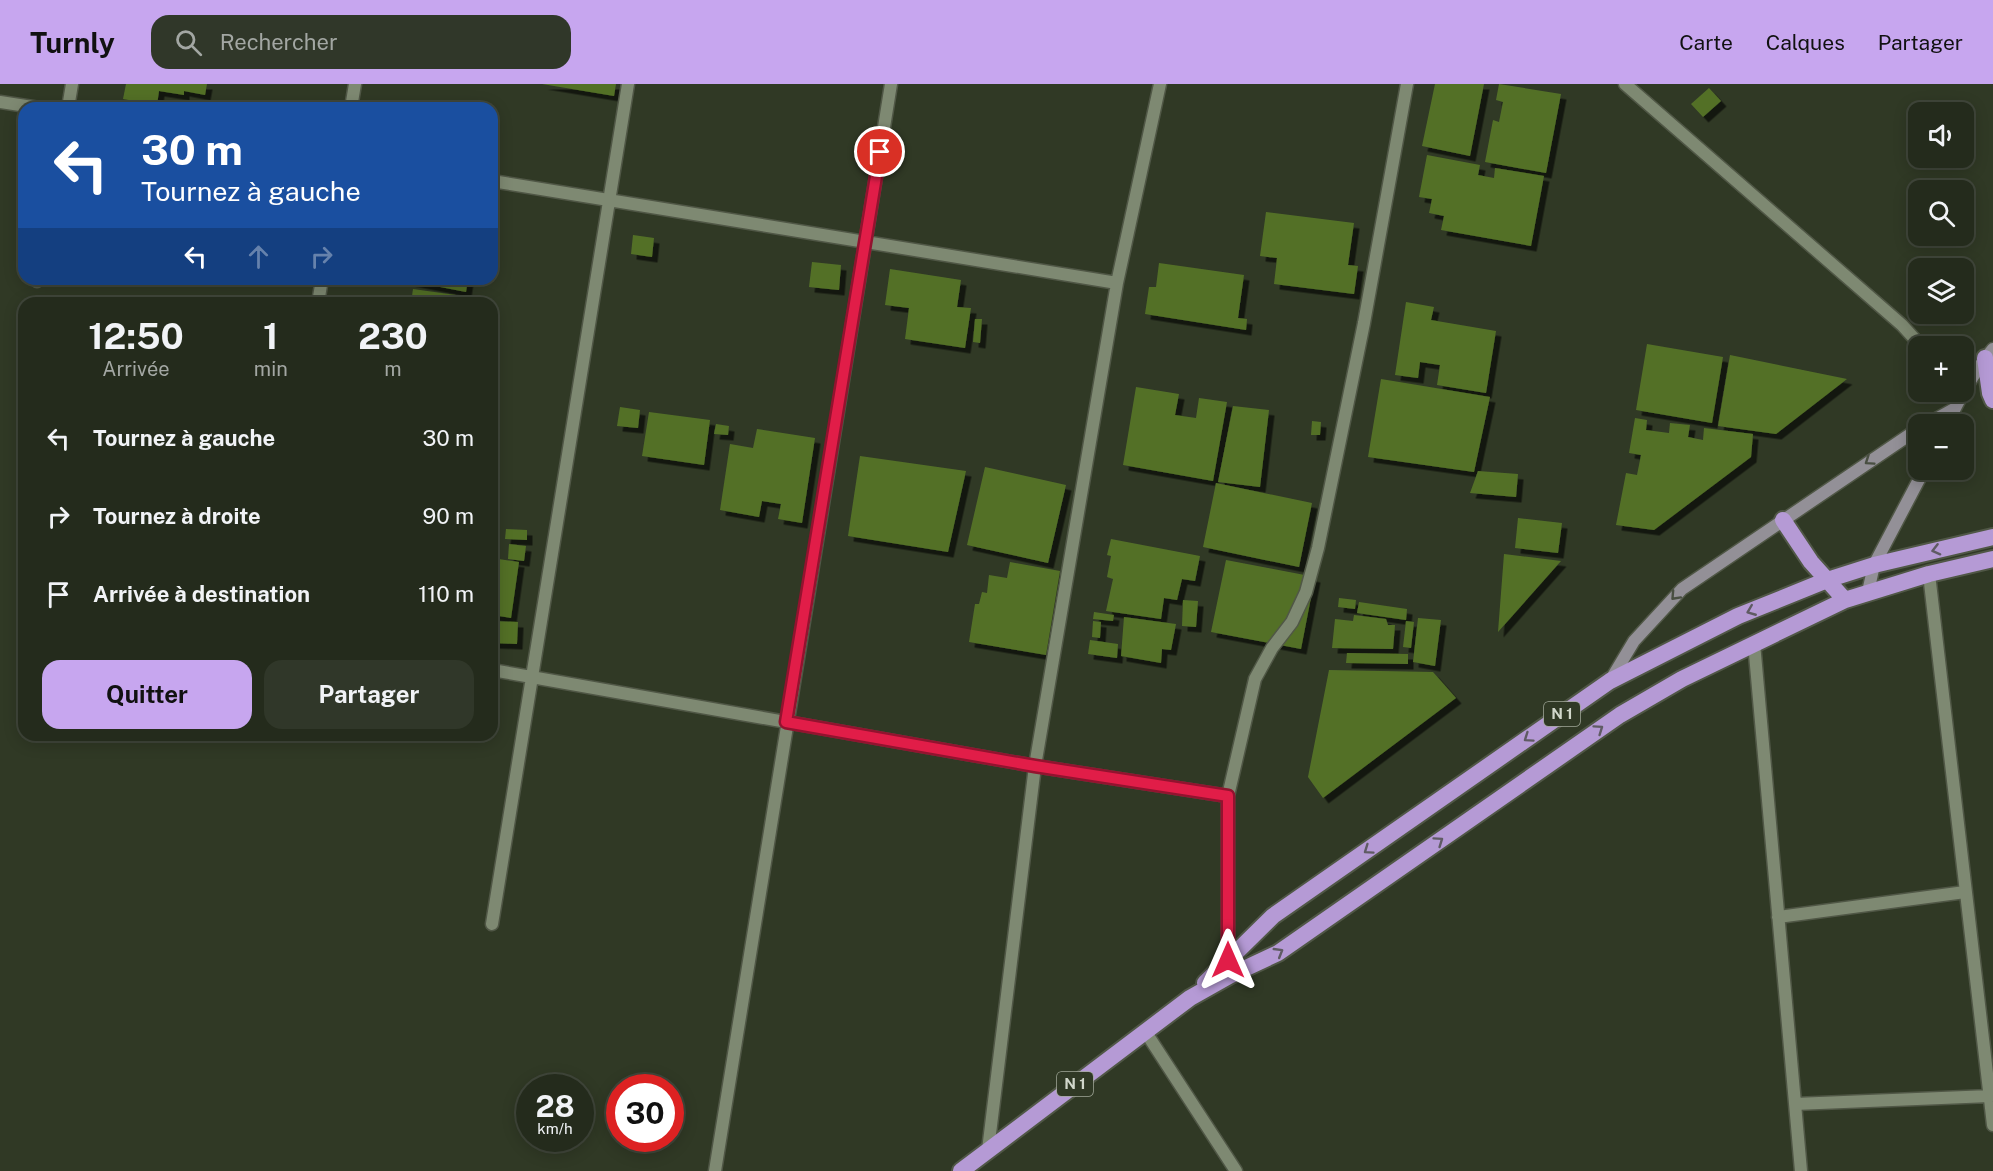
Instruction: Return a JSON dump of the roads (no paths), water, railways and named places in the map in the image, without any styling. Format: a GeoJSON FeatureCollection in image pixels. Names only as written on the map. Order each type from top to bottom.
{"type":"FeatureCollection","features":[{"type":"Feature","properties":{"kind":"highway"},"geometry":{"type":"LineString","coordinates":[[1989,354],[1990,393],[1993,400]]}},
{"type":"Feature","properties":{"kind":"highway"},"geometry":{"type":"LineString","coordinates":[[1783,520],[1811,562],[1845,600]]}},
{"type":"Feature","properties":{"kind":"highway","name":"N 1"},"geometry":{"type":"LineString","coordinates":[[961,1171],[1229,968],[1273,916],[1610,681],[1738,616],[1827,580],[1874,565],[1993,537]]}},
{"type":"Feature","properties":{"kind":"highway","name":"N 1"},"geometry":{"type":"LineString","coordinates":[[1229,968],[1278,953],[1620,715],[1682,679],[1868,591],[1993,559]]}},
{"type":"Feature","properties":{"kind":"main road"},"geometry":{"type":"LineString","coordinates":[[1974,376],[1989,354]]}},
{"type":"Feature","properties":{"kind":"main road"},"geometry":{"type":"LineString","coordinates":[[1952,414],[1958,402]]}},
{"type":"Feature","properties":{"kind":"main road"},"geometry":{"type":"LineString","coordinates":[[1945,414],[1954,409]]}},
{"type":"Feature","properties":{"kind":"main road"},"geometry":{"type":"LineString","coordinates":[[1610,681],[1634,641],[1682,589],[1908,436]]}},
{"type":"Feature","properties":{"kind":"main road"},"geometry":{"type":"LineString","coordinates":[[1868,591],[1874,565],[1919,480]]}},
{"type":"Feature","properties":{"kind":"street"},"geometry":{"type":"LineString","coordinates":[[69,102],[72,84]]}},
{"type":"Feature","properties":{"kind":"street"},"geometry":{"type":"LineString","coordinates":[[352,102],[355,84]]}},
{"type":"Feature","properties":{"kind":"street"},"geometry":{"type":"LineString","coordinates":[[492,924],[628,84]]}},
{"type":"Feature","properties":{"kind":"street"},"geometry":{"type":"LineString","coordinates":[[716,1171],[786,722],[891,84]]}},
{"type":"Feature","properties":{"kind":"street"},"geometry":{"type":"LineString","coordinates":[[988,1150],[1035,766],[1117,283],[1160,84]]}},
{"type":"Feature","properties":{"kind":"street"},"geometry":{"type":"LineString","coordinates":[[1229,968],[1228,796],[1255,679],[1272,648],[1292,622],[1305,592],[1318,548],[1364,322],[1407,84]]}},
{"type":"Feature","properties":{"kind":"street"},"geometry":{"type":"LineString","coordinates":[[1625,84],[1912,336]]}},
{"type":"Feature","properties":{"kind":"street"},"geometry":{"type":"LineString","coordinates":[[0,102],[18,105]]}},
{"type":"Feature","properties":{"kind":"street"},"geometry":{"type":"LineString","coordinates":[[498,183],[1117,283]]}},
{"type":"Feature","properties":{"kind":"street"},"geometry":{"type":"LineString","coordinates":[[1929,574],[1993,1125]]}},
{"type":"Feature","properties":{"kind":"street"},"geometry":{"type":"LineString","coordinates":[[1754,643],[1801,1171]]}},
{"type":"Feature","properties":{"kind":"street"},"geometry":{"type":"LineString","coordinates":[[498,671],[1035,766],[1228,796]]}},
{"type":"Feature","properties":{"kind":"street"},"geometry":{"type":"LineString","coordinates":[[1778,917],[1965,892]]}},
{"type":"Feature","properties":{"kind":"street"},"geometry":{"type":"LineString","coordinates":[[1145,1031],[1236,1171]]}},
{"type":"Feature","properties":{"kind":"street"},"geometry":{"type":"LineString","coordinates":[[1795,1104],[1990,1096]]}}]}
